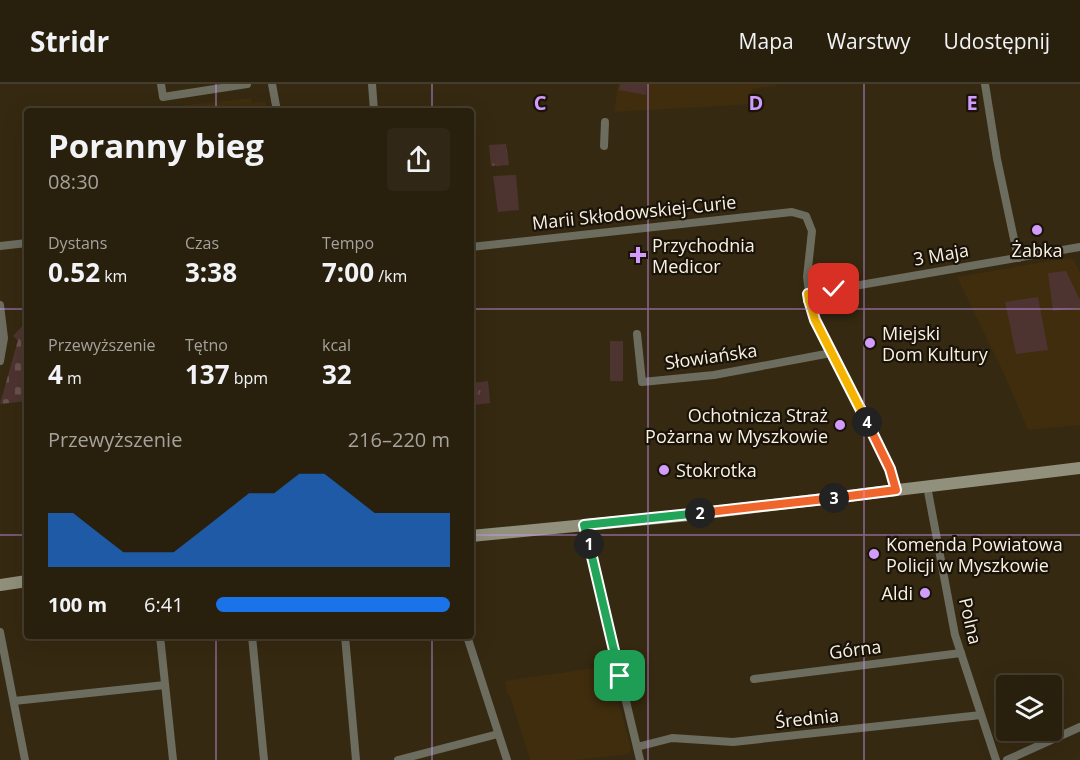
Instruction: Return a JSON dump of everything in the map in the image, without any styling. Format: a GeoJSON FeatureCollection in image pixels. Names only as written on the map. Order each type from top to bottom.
{"type":"FeatureCollection","features":[{"type":"Feature","properties":{"kind":"main road"},"geometry":{"type":"LineString","coordinates":[[474,536],[1080,468]]}},
{"type":"Feature","properties":{"kind":"main road"},"geometry":{"type":"LineString","coordinates":[[0,585],[24,581]]}},
{"type":"Feature","properties":{"kind":"street"},"geometry":{"type":"LineString","coordinates":[[161,84],[163,97],[247,84]]}},
{"type":"Feature","properties":{"kind":"street"},"geometry":{"type":"LineString","coordinates":[[272,84],[276,108]]}},
{"type":"Feature","properties":{"kind":"street"},"geometry":{"type":"LineString","coordinates":[[372,84],[374,108]]}},
{"type":"Feature","properties":{"kind":"street"},"geometry":{"type":"LineString","coordinates":[[985,84],[997,159],[1018,258]]}},
{"type":"Feature","properties":{"kind":"street"},"geometry":{"type":"LineString","coordinates":[[604,146],[605,122]]}},
{"type":"Feature","properties":{"kind":"street","name":"Marii Skłodowskiej-Curie"},"geometry":{"type":"LineString","coordinates":[[474,247],[757,215],[800,213],[809,219],[812,231],[807,277],[808,294]]}},
{"type":"Feature","properties":{"kind":"street"},"geometry":{"type":"LineString","coordinates":[[0,246],[24,243]]}},
{"type":"Feature","properties":{"kind":"street","name":"3 Maja"},"geometry":{"type":"LineString","coordinates":[[808,294],[1080,247]]}},
{"type":"Feature","properties":{"kind":"street"},"geometry":{"type":"LineString","coordinates":[[808,294],[815,320],[890,469],[896,490]]}},
{"type":"Feature","properties":{"kind":"street"},"geometry":{"type":"LineString","coordinates":[[0,305],[4,338],[0,361]]}},
{"type":"Feature","properties":{"kind":"street","name":"Słowiańska"},"geometry":{"type":"LineString","coordinates":[[637,334],[642,382],[714,375],[831,353]]}},
{"type":"Feature","properties":{"kind":"street","name":"Polna"},"geometry":{"type":"LineString","coordinates":[[927,486],[955,635],[996,760]]}},
{"type":"Feature","properties":{"kind":"street"},"geometry":{"type":"LineString","coordinates":[[584,525],[640,760],[634,760]]}},
{"type":"Feature","properties":{"kind":"street"},"geometry":{"type":"LineString","coordinates":[[0,632],[24,760]]}},
{"type":"Feature","properties":{"kind":"street"},"geometry":{"type":"LineString","coordinates":[[160,639],[173,760]]}},
{"type":"Feature","properties":{"kind":"street"},"geometry":{"type":"LineString","coordinates":[[252,639],[264,760]]}},
{"type":"Feature","properties":{"kind":"street"},"geometry":{"type":"LineString","coordinates":[[345,639],[357,760]]}},
{"type":"Feature","properties":{"kind":"street"},"geometry":{"type":"LineString","coordinates":[[468,639],[507,760]]}},
{"type":"Feature","properties":{"kind":"street","name":"Górna"},"geometry":{"type":"LineString","coordinates":[[754,679],[961,653]]}},
{"type":"Feature","properties":{"kind":"street"},"geometry":{"type":"LineString","coordinates":[[14,701],[165,685]]}},
{"type":"Feature","properties":{"kind":"street","name":"Średnia"},"geometry":{"type":"LineString","coordinates":[[637,747],[672,738],[733,742],[981,715]]}},
{"type":"Feature","properties":{"kind":"street"},"geometry":{"type":"LineString","coordinates":[[1007,760],[1080,727]]}},
{"type":"Feature","properties":{"kind":"street"},"geometry":{"type":"LineString","coordinates":[[398,760],[498,734]]}},
{"type":"Feature","properties":{"kind":"shaded area"},"geometry":{"type":"Polygon","coordinates":[[[618,84],[776,84],[776,86],[752,89],[752,104],[614,112],[618,84]]]}},
{"type":"Feature","properties":{"kind":"shaded area"},"geometry":{"type":"Polygon","coordinates":[[[251,98],[252,103],[265,101],[266,108],[169,108],[251,98]]]}},
{"type":"Feature","properties":{"kind":"shaded area"},"geometry":{"type":"Polygon","coordinates":[[[1067,258],[1074,260],[1080,273],[1080,425],[1028,430],[1005,376],[957,277],[1067,258]]]}},
{"type":"Feature","properties":{"kind":"shaded area"},"geometry":{"type":"Polygon","coordinates":[[[609,666],[631,748],[629,754],[574,760],[530,760],[510,696],[507,694],[505,681],[609,666]]]}},
{"type":"Feature","properties":{"kind":"green space"},"geometry":{"type":"Polygon","coordinates":[[[620,84],[647,84],[646,95],[619,90],[620,84]]]}},
{"type":"Feature","properties":{"kind":"green space"},"geometry":{"type":"Polygon","coordinates":[[[506,144],[509,165],[491,166],[489,145],[506,144]]]}},
{"type":"Feature","properties":{"kind":"green space"},"geometry":{"type":"Polygon","coordinates":[[[516,175],[519,210],[498,212],[493,176],[516,175]]]}},
{"type":"Feature","properties":{"kind":"green space"},"geometry":{"type":"Polygon","coordinates":[[[1066,271],[1080,300],[1080,308],[1053,311],[1048,273],[1066,271]]]}},
{"type":"Feature","properties":{"kind":"green space"},"geometry":{"type":"Polygon","coordinates":[[[1038,297],[1048,350],[1016,354],[1005,302],[1038,297]]]}},
{"type":"Feature","properties":{"kind":"green space"},"geometry":{"type":"Polygon","coordinates":[[[24,324],[24,401],[0,404],[18,340],[13,336],[24,324]]]}},
{"type":"Feature","properties":{"kind":"green space"},"geometry":{"type":"Polygon","coordinates":[[[610,341],[623,341],[623,381],[610,381],[610,341]]]}},
{"type":"Feature","properties":{"kind":"green space"},"geometry":{"type":"Polygon","coordinates":[[[488,381],[490,403],[474,405],[474,383],[488,381]]]}},
{"type":"Feature","properties":{"kind":"place","name":"Żabka"},"geometry":{"type":"Point","coordinates":[1037,230]}},
{"type":"Feature","properties":{"kind":"place","name":"Przychodnia Medicor"},"geometry":{"type":"Point","coordinates":[638,255]}},
{"type":"Feature","properties":{"kind":"place","name":"Miejski Dom Kultury"},"geometry":{"type":"Point","coordinates":[870,343]}},
{"type":"Feature","properties":{"kind":"place","name":"Ochotnicza Straż Pożarna w Myszkowie"},"geometry":{"type":"Point","coordinates":[840,425]}},
{"type":"Feature","properties":{"kind":"place","name":"Stokrotka"},"geometry":{"type":"Point","coordinates":[664,470]}},
{"type":"Feature","properties":{"kind":"place","name":"Komenda Powiatowa Policji w Myszkowie"},"geometry":{"type":"Point","coordinates":[874,554]}},
{"type":"Feature","properties":{"kind":"place","name":"Aldi"},"geometry":{"type":"Point","coordinates":[925,593]}},
{"type":"Feature","properties":{"kind":"route"},"geometry":{"type":"LineString","coordinates":[[620,676],[584,525],[896,490],[890,469],[812,314],[808,294],[834,289]]}}]}
